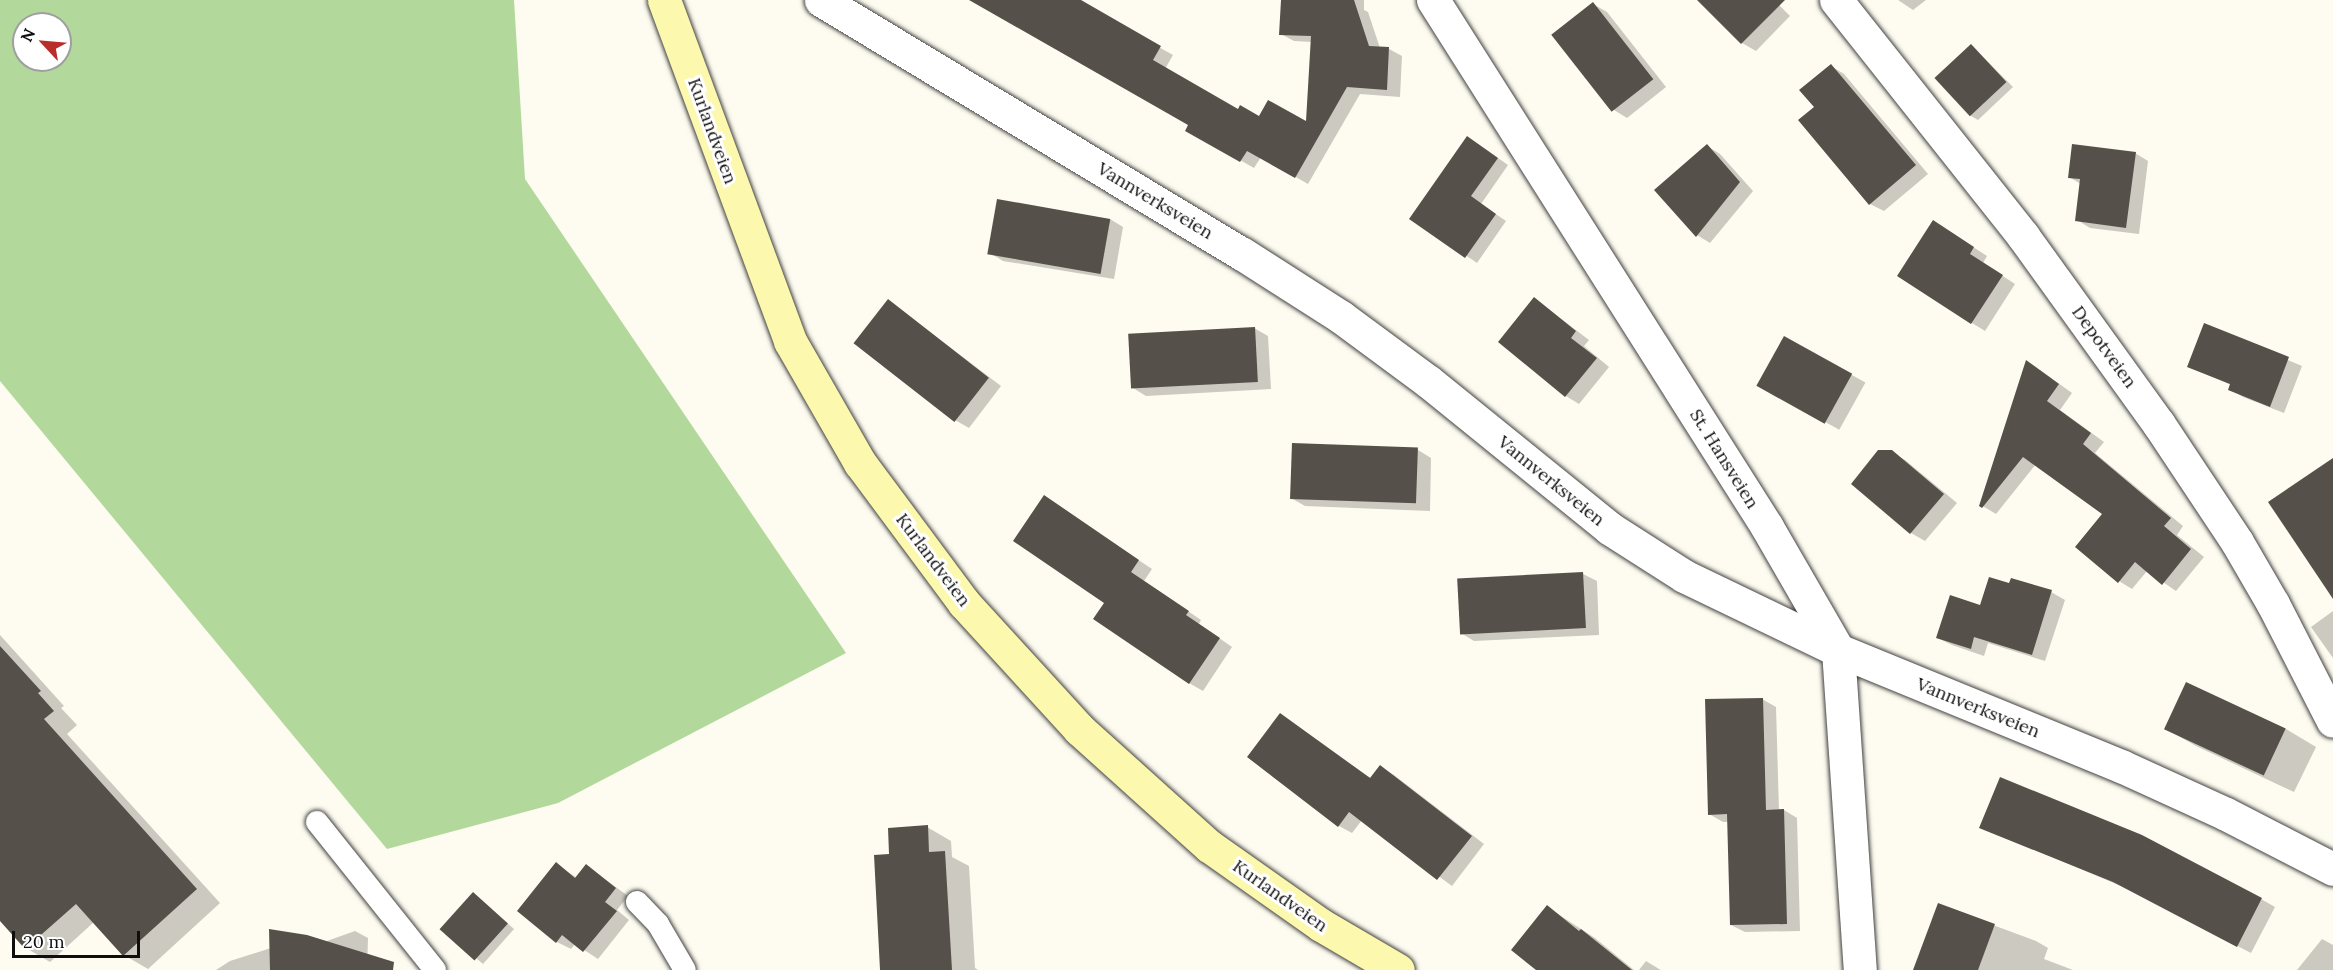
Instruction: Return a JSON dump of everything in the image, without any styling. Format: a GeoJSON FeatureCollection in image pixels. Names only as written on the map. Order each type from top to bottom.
{"type":"FeatureCollection","features":[{"type":"Feature","properties":{"kind":"main road","name":"Kurlandveien"},"geometry":{"type":"LineString","coordinates":[[664,0],[790,341],[860,463],[964,603],[1079,729],[1209,846],[1321,925],[1398,970]]}},
{"type":"Feature","properties":{"kind":"street","name":"Vannverksveien"},"geometry":{"type":"LineString","coordinates":[[821,0],[1242,253],[1341,317],[1429,382],[1609,528],[1684,576],[1838,650],[2121,766],[2226,814],[2333,869]]}},
{"type":"Feature","properties":{"kind":"street","name":"St. Hansveien"},"geometry":{"type":"LineString","coordinates":[[1433,0],[1767,527],[1838,650],[1860,970]]}},
{"type":"Feature","properties":{"kind":"street","name":"Depotveien"},"geometry":{"type":"LineString","coordinates":[[1836,0],[2023,236],[2158,423],[2236,542],[2273,604],[2333,721]]}},
{"type":"Feature","properties":{"kind":"lane"},"geometry":{"type":"LineString","coordinates":[[317,822],[435,970]]}},
{"type":"Feature","properties":{"kind":"lane"},"geometry":{"type":"LineString","coordinates":[[637,902],[657,924],[685,970]]}},
{"type":"Feature","properties":{"kind":"green space"},"geometry":{"type":"Polygon","coordinates":[[[0,0],[514,0],[525,179],[846,653],[558,803],[387,849],[0,381],[0,0]]]}},
{"type":"Feature","properties":{"kind":"building"},"geometry":{"type":"Polygon","coordinates":[[[969,0],[1081,0],[1161,46],[1153,60],[1238,109],[1240,105],[1259,116],[1268,100],[1306,121],[1311,36],[1279,35],[1281,0],[1354,0],[1369,46],[1389,47],[1387,90],[1347,87],[1295,178],[1247,151],[1240,162],[1185,131],[1188,125],[969,0]]]}},
{"type":"Feature","properties":{"kind":"building"},"geometry":{"type":"Polygon","coordinates":[[[1697,0],[1785,0],[1741,44],[1697,0]]]}},
{"type":"Feature","properties":{"kind":"building"},"geometry":{"type":"Polygon","coordinates":[[[1593,2],[1653,79],[1612,112],[1551,35],[1593,2]]]}},
{"type":"Feature","properties":{"kind":"building"},"geometry":{"type":"Polygon","coordinates":[[[1971,44],[2006,82],[1970,116],[1934,78],[1971,44]]]}},
{"type":"Feature","properties":{"kind":"building"},"geometry":{"type":"Polygon","coordinates":[[[1831,64],[1916,165],[1869,205],[1798,120],[1814,107],[1799,90],[1831,64]]]}},
{"type":"Feature","properties":{"kind":"building"},"geometry":{"type":"Polygon","coordinates":[[[1467,136],[1498,158],[1471,196],[1496,214],[1465,258],[1409,219],[1467,136]]]}},
{"type":"Feature","properties":{"kind":"building"},"geometry":{"type":"Polygon","coordinates":[[[1707,144],[1740,182],[1696,237],[1654,190],[1707,144]]]}},
{"type":"Feature","properties":{"kind":"building"},"geometry":{"type":"Polygon","coordinates":[[[2072,144],[2136,152],[2126,228],[2075,221],[2080,179],[2068,178],[2072,144]]]}},
{"type":"Feature","properties":{"kind":"building"},"geometry":{"type":"Polygon","coordinates":[[[997,199],[1110,219],[1101,274],[987,254],[997,199]]]}},
{"type":"Feature","properties":{"kind":"building"},"geometry":{"type":"Polygon","coordinates":[[[1933,220],[1974,247],[1970,254],[2003,275],[1971,324],[1897,276],[1933,220]]]}},
{"type":"Feature","properties":{"kind":"building"},"geometry":{"type":"Polygon","coordinates":[[[1534,297],[1576,331],[1571,338],[1597,358],[1565,397],[1498,342],[1534,297]]]}},
{"type":"Feature","properties":{"kind":"building"},"geometry":{"type":"Polygon","coordinates":[[[888,299],[989,378],[954,422],[854,343],[888,299]]]}},
{"type":"Feature","properties":{"kind":"building"},"geometry":{"type":"Polygon","coordinates":[[[2204,323],[2289,357],[2270,407],[2228,390],[2230,384],[2187,367],[2204,323]]]}},
{"type":"Feature","properties":{"kind":"building"},"geometry":{"type":"Polygon","coordinates":[[[1255,327],[1258,382],[1131,389],[1128,334],[1255,327]]]}},
{"type":"Feature","properties":{"kind":"building"},"geometry":{"type":"Polygon","coordinates":[[[1784,336],[1852,374],[1825,424],[1756,386],[1784,336]]]}},
{"type":"Feature","properties":{"kind":"building"},"geometry":{"type":"Polygon","coordinates":[[[2026,360],[2059,384],[2047,401],[2091,433],[2083,444],[2171,518],[2164,526],[2191,549],[2162,585],[2135,562],[2118,583],[2075,547],[2102,514],[2023,457],[1982,508],[1979,506],[2026,360]]]}},
{"type":"Feature","properties":{"kind":"building"},"geometry":{"type":"Polygon","coordinates":[[[1292,443],[1418,447],[1416,503],[1290,499],[1292,443]]]}},
{"type":"Feature","properties":{"kind":"building"},"geometry":{"type":"Polygon","coordinates":[[[1878,450],[1892,450],[1944,494],[1910,534],[1851,484],[1878,450]]]}},
{"type":"Feature","properties":{"kind":"building"},"geometry":{"type":"Polygon","coordinates":[[[2333,458],[2333,599],[2268,502],[2333,458]]]}},
{"type":"Feature","properties":{"kind":"building"},"geometry":{"type":"Polygon","coordinates":[[[1044,495],[1139,560],[1131,572],[1189,611],[1186,615],[1220,638],[1189,684],[1093,619],[1104,603],[1013,541],[1044,495]]]}},
{"type":"Feature","properties":{"kind":"building"},"geometry":{"type":"Polygon","coordinates":[[[1583,572],[1586,628],[1460,635],[1457,579],[1583,572]]]}},
{"type":"Feature","properties":{"kind":"building"},"geometry":{"type":"Polygon","coordinates":[[[1989,577],[2009,583],[2011,578],[2052,590],[2032,655],[1974,637],[1971,649],[1936,638],[1950,595],[1980,605],[1989,577]]]}},
{"type":"Feature","properties":{"kind":"building"},"geometry":{"type":"Polygon","coordinates":[[[0,646],[41,691],[38,693],[54,711],[44,719],[197,889],[123,956],[76,904],[25,949],[0,921],[0,646]]]}},
{"type":"Feature","properties":{"kind":"building"},"geometry":{"type":"Polygon","coordinates":[[[2186,682],[2286,728],[2264,776],[2164,729],[2186,682]]]}},
{"type":"Feature","properties":{"kind":"building"},"geometry":{"type":"Polygon","coordinates":[[[1763,698],[1766,810],[1784,809],[1787,924],[1730,925],[1727,814],[1708,815],[1705,699],[1763,698]]]}},
{"type":"Feature","properties":{"kind":"building"},"geometry":{"type":"Polygon","coordinates":[[[1280,713],[1370,778],[1380,765],[1472,836],[1437,880],[1349,812],[1338,827],[1247,757],[1280,713]]]}},
{"type":"Feature","properties":{"kind":"building"},"geometry":{"type":"Polygon","coordinates":[[[2000,777],[2142,835],[2262,898],[2237,947],[2113,882],[1979,828],[2000,777]]]}},
{"type":"Feature","properties":{"kind":"building"},"geometry":{"type":"Polygon","coordinates":[[[928,825],[929,852],[945,851],[952,970],[880,970],[874,855],[889,854],[888,828],[928,825]]]}},
{"type":"Feature","properties":{"kind":"building"},"geometry":{"type":"Polygon","coordinates":[[[556,862],[575,878],[586,864],[616,888],[605,902],[617,911],[583,952],[562,935],[556,943],[517,911],[556,862]]]}},
{"type":"Feature","properties":{"kind":"building"},"geometry":{"type":"Polygon","coordinates":[[[473,892],[508,923],[474,961],[440,929],[473,892]]]}},
{"type":"Feature","properties":{"kind":"building"},"geometry":{"type":"Polygon","coordinates":[[[1938,903],[1995,924],[1978,970],[1913,970],[1938,903]]]}},
{"type":"Feature","properties":{"kind":"building"},"geometry":{"type":"Polygon","coordinates":[[[1547,905],[1632,970],[1536,970],[1511,950],[1547,905]]]}},
{"type":"Feature","properties":{"kind":"building"},"geometry":{"type":"Polygon","coordinates":[[[269,929],[307,935],[394,962],[393,970],[270,970],[269,929]]]}}]}
